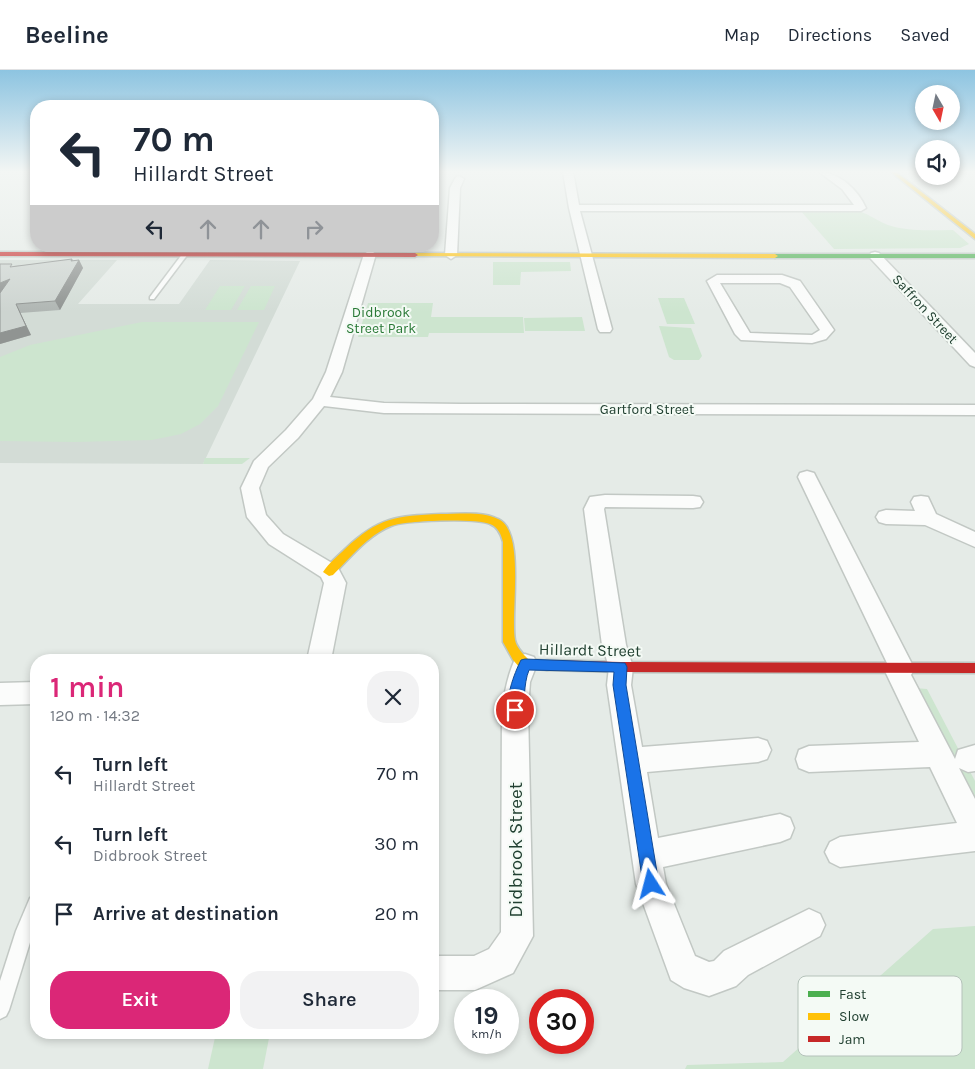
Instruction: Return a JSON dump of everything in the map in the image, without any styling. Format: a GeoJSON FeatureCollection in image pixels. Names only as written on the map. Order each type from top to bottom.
{"type":"FeatureCollection","features":[{"type":"Feature","properties":{"kind":"street"},"geometry":{"type":"LineString","coordinates":[[451,219],[451,255]]}},
{"type":"Feature","properties":{"kind":"street"},"geometry":{"type":"LineString","coordinates":[[577,219],[605,329]]}},
{"type":"Feature","properties":{"kind":"street"},"geometry":{"type":"LineString","coordinates":[[952,219],[975,237]]}},
{"type":"Feature","properties":{"kind":"street"},"geometry":{"type":"LineString","coordinates":[[0,254],[975,256]]}},
{"type":"Feature","properties":{"kind":"street"},"geometry":{"type":"LineString","coordinates":[[320,654],[335,583],[329,572],[276,539],[257,517],[250,488],[260,464],[292,434],[320,401],[334,372],[370,254]]}},
{"type":"Feature","properties":{"kind":"street","name":"Saffron Street"},"geometry":{"type":"LineString","coordinates":[[875,256],[975,362]]}},
{"type":"Feature","properties":{"kind":"street"},"geometry":{"type":"LineString","coordinates":[[716,279],[782,280],[795,284],[827,330],[826,333],[812,339],[746,337],[742,334],[713,281],[716,279]]}},
{"type":"Feature","properties":{"kind":"street","name":"Gartford Street"},"geometry":{"type":"LineString","coordinates":[[320,401],[384,408],[975,410]]}},
{"type":"Feature","properties":{"kind":"street"},"geometry":{"type":"LineString","coordinates":[[806,477],[975,829]]}},
{"type":"Feature","properties":{"kind":"street"},"geometry":{"type":"LineString","coordinates":[[693,502],[605,501],[597,502],[594,509],[614,645],[621,667],[619,685],[651,884],[683,968],[696,976],[709,979],[724,974],[736,963],[809,925]]}},
{"type":"Feature","properties":{"kind":"street"},"geometry":{"type":"LineString","coordinates":[[886,517],[925,510],[975,540]]}},
{"type":"Feature","properties":{"kind":"street","name":"Hillardt Street"},"geometry":{"type":"LineString","coordinates":[[329,572],[361,542],[389,522],[408,518],[493,520],[505,530],[508,542],[509,642],[517,656],[525,664],[621,667],[899,669]]}},
{"type":"Feature","properties":{"kind":"street","name":"Didbrook Street"},"geometry":{"type":"LineString","coordinates":[[439,972],[475,973],[501,961],[517,936],[515,710],[518,682],[525,664]]}},
{"type":"Feature","properties":{"kind":"street"},"geometry":{"type":"LineString","coordinates":[[899,669],[975,668]]}},
{"type":"Feature","properties":{"kind":"street"},"geometry":{"type":"LineString","coordinates":[[0,694],[30,693]]}},
{"type":"Feature","properties":{"kind":"street"},"geometry":{"type":"LineString","coordinates":[[632,761],[758,750]]}},
{"type":"Feature","properties":{"kind":"street"},"geometry":{"type":"LineString","coordinates":[[808,759],[938,754]]}},
{"type":"Feature","properties":{"kind":"street"},"geometry":{"type":"LineString","coordinates":[[647,855],[780,828]]}},
{"type":"Feature","properties":{"kind":"street"},"geometry":{"type":"LineString","coordinates":[[840,852],[975,836]]}},
{"type":"Feature","properties":{"kind":"lane"},"geometry":{"type":"LineString","coordinates":[[152,298],[185,254]]}},
{"type":"Feature","properties":{"kind":"lane"},"geometry":{"type":"LineString","coordinates":[[0,1010],[24,931],[30,918]]}},
{"type":"Feature","properties":{"kind":"shaded area"},"geometry":{"type":"Polygon","coordinates":[[[0,260],[117,260],[78,304],[179,304],[210,260],[300,261],[203,464],[0,463],[0,260]]]}},
{"type":"Feature","properties":{"kind":"green space"},"geometry":{"type":"Polygon","coordinates":[[[808,219],[875,219],[888,225],[904,229],[953,230],[969,244],[960,248],[834,249],[808,219]]]}},
{"type":"Feature","properties":{"kind":"green space"},"geometry":{"type":"Polygon","coordinates":[[[493,262],[570,262],[571,271],[521,272],[520,285],[493,285],[493,262]]]}},
{"type":"Feature","properties":{"kind":"green space"},"geometry":{"type":"Polygon","coordinates":[[[220,286],[245,286],[231,310],[205,310],[220,286]]]}},
{"type":"Feature","properties":{"kind":"green space"},"geometry":{"type":"Polygon","coordinates":[[[251,286],[275,286],[264,310],[237,310],[251,286]]]}},
{"type":"Feature","properties":{"kind":"green space"},"geometry":{"type":"Polygon","coordinates":[[[658,298],[684,298],[695,324],[667,324],[658,298]]]}},
{"type":"Feature","properties":{"kind":"green space","name":"Didbrook Street Park"},"geometry":{"type":"Polygon","coordinates":[[[368,303],[433,303],[431,317],[523,317],[524,333],[429,333],[428,337],[358,337],[368,303]]]}},
{"type":"Feature","properties":{"kind":"green space"},"geometry":{"type":"Polygon","coordinates":[[[582,317],[585,331],[525,331],[524,318],[582,317]]]}},
{"type":"Feature","properties":{"kind":"green space"},"geometry":{"type":"Polygon","coordinates":[[[142,322],[259,322],[218,406],[200,424],[181,434],[152,440],[0,441],[0,357],[30,345],[142,322]]]}},
{"type":"Feature","properties":{"kind":"green space"},"geometry":{"type":"Polygon","coordinates":[[[659,326],[691,328],[702,356],[699,360],[674,360],[669,357],[659,326]]]}},
{"type":"Feature","properties":{"kind":"green space"},"geometry":{"type":"Polygon","coordinates":[[[205,458],[250,458],[242,464],[203,464],[205,458]]]}},
{"type":"Feature","properties":{"kind":"green space"},"geometry":{"type":"Polygon","coordinates":[[[915,688],[927,689],[975,781],[975,807],[915,688]]]}},
{"type":"Feature","properties":{"kind":"green space"},"geometry":{"type":"Polygon","coordinates":[[[975,926],[975,1069],[685,1069],[687,1065],[783,1062],[798,1049],[798,1056],[962,1056],[962,976],[880,976],[933,929],[975,926]]]}},
{"type":"Feature","properties":{"kind":"green space"},"geometry":{"type":"Polygon","coordinates":[[[215,1039],[269,1039],[263,1069],[208,1069],[215,1039]]]}},
{"type":"Feature","properties":{"kind":"building"},"geometry":{"type":"Polygon","coordinates":[[[72,259],[71,261],[79,260],[55,301],[16,304],[26,326],[0,333],[0,293],[10,279],[0,283],[0,264],[12,264],[10,267],[72,259]]]}},
{"type":"Feature","properties":{"kind":"traffic: fast"},"geometry":{"type":"LineString","coordinates":[[775,256],[975,256]]}},
{"type":"Feature","properties":{"kind":"traffic: slow"},"geometry":{"type":"LineString","coordinates":[[952,219],[975,237]]}},
{"type":"Feature","properties":{"kind":"traffic: slow"},"geometry":{"type":"LineString","coordinates":[[415,255],[775,256]]}},
{"type":"Feature","properties":{"kind":"traffic: slow"},"geometry":{"type":"LineString","coordinates":[[329,572],[364,539],[388,523],[408,519],[441,518],[474,518],[494,521],[504,530],[508,542],[509,642],[517,656],[525,664],[547,665]]}},
{"type":"Feature","properties":{"kind":"traffic: jam"},"geometry":{"type":"LineString","coordinates":[[0,254],[415,255]]}},
{"type":"Feature","properties":{"kind":"traffic: jam"},"geometry":{"type":"LineString","coordinates":[[547,665],[975,668]]}},
{"type":"Feature","properties":{"kind":"route"},"geometry":{"type":"LineString","coordinates":[[515,710],[518,682],[525,664],[621,667],[619,685],[651,884]]}}]}
